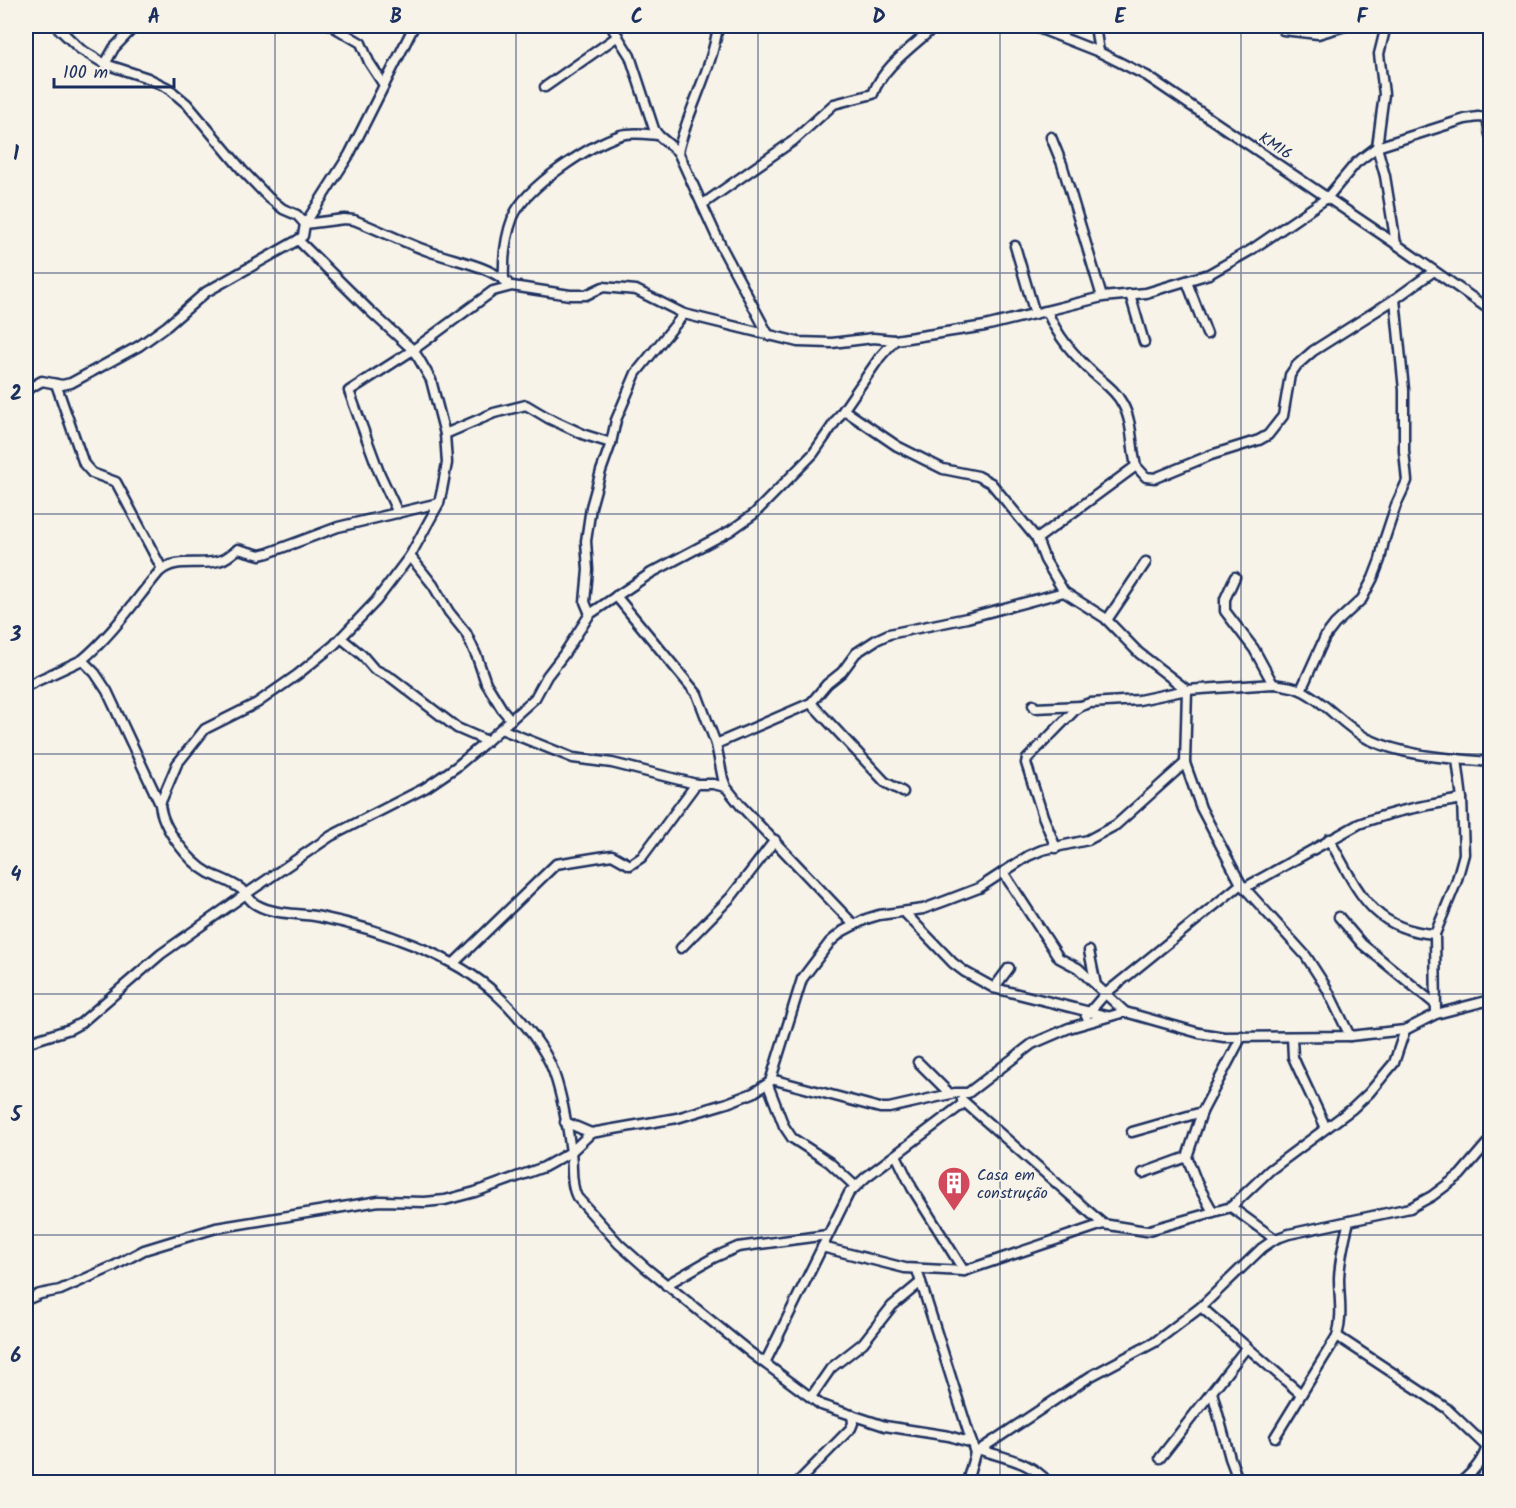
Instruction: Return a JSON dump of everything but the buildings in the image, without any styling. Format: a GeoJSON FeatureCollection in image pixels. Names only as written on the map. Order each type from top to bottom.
{"type":"FeatureCollection","features":[{"type":"Feature","properties":{"kind":"street"},"geometry":{"type":"LineString","coordinates":[[56,26],[80,49],[105,64],[161,83],[177,95],[268,197],[283,209],[297,215],[305,224]]}},
{"type":"Feature","properties":{"kind":"street"},"geometry":{"type":"LineString","coordinates":[[105,64],[114,48],[135,26]]}},
{"type":"Feature","properties":{"kind":"street"},"geometry":{"type":"LineString","coordinates":[[332,26],[361,44],[369,62],[384,85]]}},
{"type":"Feature","properties":{"kind":"street"},"geometry":{"type":"LineString","coordinates":[[26,390],[42,381],[62,385],[71,383],[139,346],[167,326],[206,292],[303,236],[305,224],[349,155],[414,26]]}},
{"type":"Feature","properties":{"kind":"street"},"geometry":{"type":"LineString","coordinates":[[611,26],[630,56],[642,97],[658,135],[678,152],[721,246],[769,336]]}},
{"type":"Feature","properties":{"kind":"street"},"geometry":{"type":"LineString","coordinates":[[678,152],[682,135],[715,46],[718,26]]}},
{"type":"Feature","properties":{"kind":"street"},"geometry":{"type":"LineString","coordinates":[[703,204],[793,141],[834,104],[873,94],[876,85],[893,66],[935,26]]}},
{"type":"Feature","properties":{"kind":"street","name":"KM16"},"geometry":{"type":"LineString","coordinates":[[1033,26],[1099,52],[1147,76],[1491,310]]}},
{"type":"Feature","properties":{"kind":"street"},"geometry":{"type":"LineString","coordinates":[[1095,26],[1099,52]]}},
{"type":"Feature","properties":{"kind":"street"},"geometry":{"type":"LineString","coordinates":[[1283,30],[1318,34],[1345,26]]}},
{"type":"Feature","properties":{"kind":"street"},"geometry":{"type":"LineString","coordinates":[[1386,26],[1379,54],[1384,94],[1377,147],[1396,244]]}},
{"type":"Feature","properties":{"kind":"street"},"geometry":{"type":"LineString","coordinates":[[545,87],[618,36]]}},
{"type":"Feature","properties":{"kind":"street"},"geometry":{"type":"LineString","coordinates":[[376,70],[389,74]]}},
{"type":"Feature","properties":{"kind":"street"},"geometry":{"type":"LineString","coordinates":[[398,513],[379,472],[349,391],[413,350],[493,291],[512,286],[570,295],[586,295],[603,287],[636,290],[684,314],[798,342],[824,343],[873,338],[895,340],[985,326],[1102,297],[1146,293],[1209,274],[1251,250],[1327,198],[1356,163],[1377,147],[1478,117],[1489,118],[1491,135]]}},
{"type":"Feature","properties":{"kind":"street"},"geometry":{"type":"LineString","coordinates":[[504,280],[504,250],[513,217],[519,207],[548,178],[595,147],[623,135],[634,133],[658,135]]}},
{"type":"Feature","properties":{"kind":"street"},"geometry":{"type":"LineString","coordinates":[[668,143],[682,135]]}},
{"type":"Feature","properties":{"kind":"street"},"geometry":{"type":"LineString","coordinates":[[1051,137],[1062,164],[1102,297]]}},
{"type":"Feature","properties":{"kind":"street"},"geometry":{"type":"LineString","coordinates":[[305,224],[344,219],[354,220],[429,252],[477,266],[499,276],[512,286]]}},
{"type":"Feature","properties":{"kind":"street"},"geometry":{"type":"LineString","coordinates":[[298,240],[413,350],[431,380],[446,434],[447,463],[439,503],[410,556],[387,587],[341,638],[316,661],[257,703],[205,729],[177,764],[160,804],[160,813],[166,825],[192,860],[200,867],[239,887],[255,905],[321,917],[361,928],[424,950],[476,976],[499,997],[534,1038],[551,1066],[566,1122],[574,1191],[582,1204],[620,1244],[666,1285],[821,1405],[885,1426],[949,1436],[972,1443]]}},
{"type":"Feature","properties":{"kind":"street"},"geometry":{"type":"LineString","coordinates":[[1015,246],[1035,314]]}},
{"type":"Feature","properties":{"kind":"street"},"geometry":{"type":"LineString","coordinates":[[1047,310],[1054,330],[1064,343],[1124,404],[1136,466],[1146,477],[1155,478],[1191,462],[1268,435],[1283,416],[1290,375],[1297,365],[1313,351],[1395,299],[1434,271]]}},
{"type":"Feature","properties":{"kind":"street"},"geometry":{"type":"LineString","coordinates":[[1187,282],[1207,334]]}},
{"type":"Feature","properties":{"kind":"street"},"geometry":{"type":"LineString","coordinates":[[1130,294],[1144,342]]}},
{"type":"Feature","properties":{"kind":"street"},"geometry":{"type":"LineString","coordinates":[[1301,690],[1324,637],[1362,599],[1373,578],[1396,506],[1407,480],[1404,451],[1404,390],[1395,299]]}},
{"type":"Feature","properties":{"kind":"street"},"geometry":{"type":"LineString","coordinates":[[590,614],[585,602],[589,519],[597,481],[611,443],[616,420],[636,373],[684,314]]}},
{"type":"Feature","properties":{"kind":"street"},"geometry":{"type":"LineString","coordinates":[[873,338],[880,357]]}},
{"type":"Feature","properties":{"kind":"street"},"geometry":{"type":"LineString","coordinates":[[26,1043],[70,1029],[81,1023],[161,954],[246,894],[331,836],[424,788],[456,767],[535,698],[547,676],[590,614],[651,573],[730,531],[754,514],[813,454],[880,357],[895,340]]}},
{"type":"Feature","properties":{"kind":"street"},"geometry":{"type":"LineString","coordinates":[[56,384],[84,464],[92,473],[116,482],[162,569]]}},
{"type":"Feature","properties":{"kind":"street"},"geometry":{"type":"LineString","coordinates":[[446,434],[494,413],[526,405],[585,435],[611,443]]}},
{"type":"Feature","properties":{"kind":"street"},"geometry":{"type":"LineString","coordinates":[[844,410],[897,446],[943,469],[984,478],[991,483],[1037,539],[1045,560],[1064,592],[1107,620],[1139,652],[1187,690]]}},
{"type":"Feature","properties":{"kind":"street"},"geometry":{"type":"LineString","coordinates":[[1037,539],[1136,466]]}},
{"type":"Feature","properties":{"kind":"street"},"geometry":{"type":"LineString","coordinates":[[26,686],[82,660],[120,621],[162,569],[176,564],[219,561],[238,549],[260,555],[338,527],[439,503]]}},
{"type":"Feature","properties":{"kind":"street"},"geometry":{"type":"LineString","coordinates":[[410,556],[466,633],[486,683],[511,720]]}},
{"type":"Feature","properties":{"kind":"street"},"geometry":{"type":"LineString","coordinates":[[1107,620],[1146,562]]}},
{"type":"Feature","properties":{"kind":"street"},"geometry":{"type":"LineString","coordinates":[[1235,577],[1225,599],[1225,611],[1254,649],[1273,684]]}},
{"type":"Feature","properties":{"kind":"street"},"geometry":{"type":"LineString","coordinates":[[716,744],[811,703],[826,684],[842,672],[856,653],[876,640],[896,633],[967,618],[1064,592]]}},
{"type":"Feature","properties":{"kind":"street"},"geometry":{"type":"LineString","coordinates":[[616,596],[697,694],[716,744],[719,768],[726,787],[854,925]]}},
{"type":"Feature","properties":{"kind":"street"},"geometry":{"type":"LineString","coordinates":[[341,638],[362,655],[374,669],[392,678],[445,720],[487,741]]}},
{"type":"Feature","properties":{"kind":"street"},"geometry":{"type":"LineString","coordinates":[[82,660],[95,673],[110,697],[160,804]]}},
{"type":"Feature","properties":{"kind":"street"},"geometry":{"type":"LineString","coordinates":[[1033,705],[1035,708],[1081,706],[1090,703],[1139,700],[1187,690],[1273,684],[1301,690],[1354,730],[1392,749],[1491,762]]}},
{"type":"Feature","properties":{"kind":"street"},"geometry":{"type":"LineString","coordinates":[[1187,690],[1185,762],[1201,808],[1243,886],[1311,962],[1350,1036]]}},
{"type":"Feature","properties":{"kind":"street"},"geometry":{"type":"LineString","coordinates":[[811,703],[885,782],[903,792]]}},
{"type":"Feature","properties":{"kind":"street"},"geometry":{"type":"LineString","coordinates":[[1056,848],[1026,763],[1027,759],[1081,706]]}},
{"type":"Feature","properties":{"kind":"street"},"geometry":{"type":"LineString","coordinates":[[501,729],[573,758],[612,763],[696,784],[726,787]]}},
{"type":"Feature","properties":{"kind":"street"},"geometry":{"type":"LineString","coordinates":[[1436,1014],[1435,934],[1456,883],[1464,854],[1462,799],[1457,759]]}},
{"type":"Feature","properties":{"kind":"street"},"geometry":{"type":"LineString","coordinates":[[855,1186],[829,1162],[792,1138],[784,1126],[770,1082],[802,979],[830,942],[854,925],[879,915],[922,909],[979,888],[1028,856],[1042,850],[1088,840],[1116,825],[1185,762]]}},
{"type":"Feature","properties":{"kind":"street"},"geometry":{"type":"LineString","coordinates":[[454,963],[556,864],[612,855],[630,865],[642,857],[696,784]]}},
{"type":"Feature","properties":{"kind":"street"},"geometry":{"type":"LineString","coordinates":[[1079,1026],[1105,994],[1243,886],[1329,840],[1378,817],[1462,799]]}},
{"type":"Feature","properties":{"kind":"street"},"geometry":{"type":"LineString","coordinates":[[681,948],[731,897],[775,840]]}},
{"type":"Feature","properties":{"kind":"street"},"geometry":{"type":"LineString","coordinates":[[1329,840],[1347,873],[1377,914],[1396,927],[1435,934]]}},
{"type":"Feature","properties":{"kind":"street"},"geometry":{"type":"LineString","coordinates":[[1003,872],[1059,957],[1078,968],[1125,1012],[1199,1033],[1224,1037],[1292,1037],[1350,1036],[1405,1030],[1436,1014],[1491,1000]]}},
{"type":"Feature","properties":{"kind":"street"},"geometry":{"type":"LineString","coordinates":[[905,913],[953,963],[994,988],[1107,1016]]}},
{"type":"Feature","properties":{"kind":"street"},"geometry":{"type":"LineString","coordinates":[[1339,917],[1362,944],[1435,1004]]}},
{"type":"Feature","properties":{"kind":"street"},"geometry":{"type":"LineString","coordinates":[[1089,951],[1096,985]]}},
{"type":"Feature","properties":{"kind":"street"},"geometry":{"type":"LineString","coordinates":[[994,988],[1009,968]]}},
{"type":"Feature","properties":{"kind":"street"},"geometry":{"type":"LineString","coordinates":[[26,1300],[40,1294],[60,1290],[144,1250],[216,1228],[379,1201],[425,1202],[445,1200],[475,1192],[544,1167],[571,1152],[591,1133],[677,1118],[728,1103],[770,1082],[885,1108],[952,1094],[968,1093],[1032,1044],[1068,1028],[1125,1012]]}},
{"type":"Feature","properties":{"kind":"street"},"geometry":{"type":"LineString","coordinates":[[822,1247],[917,1270],[964,1271],[1103,1224],[1146,1231],[1231,1208],[1270,1170],[1370,1093],[1394,1063],[1405,1030]]}},
{"type":"Feature","properties":{"kind":"street"},"geometry":{"type":"LineString","coordinates":[[1213,1212],[1197,1183],[1187,1157],[1202,1112],[1242,1036]]}},
{"type":"Feature","properties":{"kind":"street"},"geometry":{"type":"LineString","coordinates":[[1292,1037],[1293,1057],[1326,1128]]}},
{"type":"Feature","properties":{"kind":"street"},"geometry":{"type":"LineString","coordinates":[[918,1062],[1103,1224]]}},
{"type":"Feature","properties":{"kind":"street"},"geometry":{"type":"LineString","coordinates":[[765,1363],[827,1235],[855,1186],[964,1103]]}},
{"type":"Feature","properties":{"kind":"street"},"geometry":{"type":"LineString","coordinates":[[1132,1132],[1202,1112]]}},
{"type":"Feature","properties":{"kind":"street"},"geometry":{"type":"LineString","coordinates":[[566,1122],[591,1133]]}},
{"type":"Feature","properties":{"kind":"street"},"geometry":{"type":"LineString","coordinates":[[966,1481],[978,1451],[1091,1376],[1155,1342],[1201,1307],[1262,1248],[1275,1239],[1410,1208],[1432,1196],[1461,1175],[1491,1140]]}},
{"type":"Feature","properties":{"kind":"street"},"geometry":{"type":"LineString","coordinates":[[896,1155],[912,1188],[964,1271]]}},
{"type":"Feature","properties":{"kind":"street"},"geometry":{"type":"LineString","coordinates":[[1143,1173],[1187,1157]]}},
{"type":"Feature","properties":{"kind":"street"},"geometry":{"type":"LineString","coordinates":[[1231,1208],[1275,1239]]}},
{"type":"Feature","properties":{"kind":"street"},"geometry":{"type":"LineString","coordinates":[[1275,1437],[1337,1336],[1341,1323],[1339,1280],[1341,1255],[1349,1221]]}},
{"type":"Feature","properties":{"kind":"street"},"geometry":{"type":"LineString","coordinates":[[666,1285],[713,1258],[738,1247],[827,1235]]}},
{"type":"Feature","properties":{"kind":"street"},"geometry":{"type":"LineString","coordinates":[[917,1270],[972,1443],[978,1451],[1024,1464],[1036,1470],[1048,1482]]}},
{"type":"Feature","properties":{"kind":"street"},"geometry":{"type":"LineString","coordinates":[[811,1397],[831,1368],[863,1343],[892,1306],[921,1282]]}},
{"type":"Feature","properties":{"kind":"street"},"geometry":{"type":"LineString","coordinates":[[1201,1307],[1301,1394]]}},
{"type":"Feature","properties":{"kind":"street"},"geometry":{"type":"LineString","coordinates":[[1337,1336],[1446,1408],[1489,1449]]}},
{"type":"Feature","properties":{"kind":"street"},"geometry":{"type":"LineString","coordinates":[[1160,1458],[1247,1347]]}},
{"type":"Feature","properties":{"kind":"street"},"geometry":{"type":"LineString","coordinates":[[1212,1392],[1239,1482]]}},
{"type":"Feature","properties":{"kind":"street"},"geometry":{"type":"LineString","coordinates":[[798,1482],[851,1428],[852,1415]]}},
{"type":"Feature","properties":{"kind":"street"},"geometry":{"type":"LineString","coordinates":[[1461,1482],[1474,1471],[1489,1449],[1491,1436]]}},
{"type":"Feature","properties":{"kind":"place","name":"Casa em construção"},"geometry":{"type":"Point","coordinates":[954,1212]}}]}
